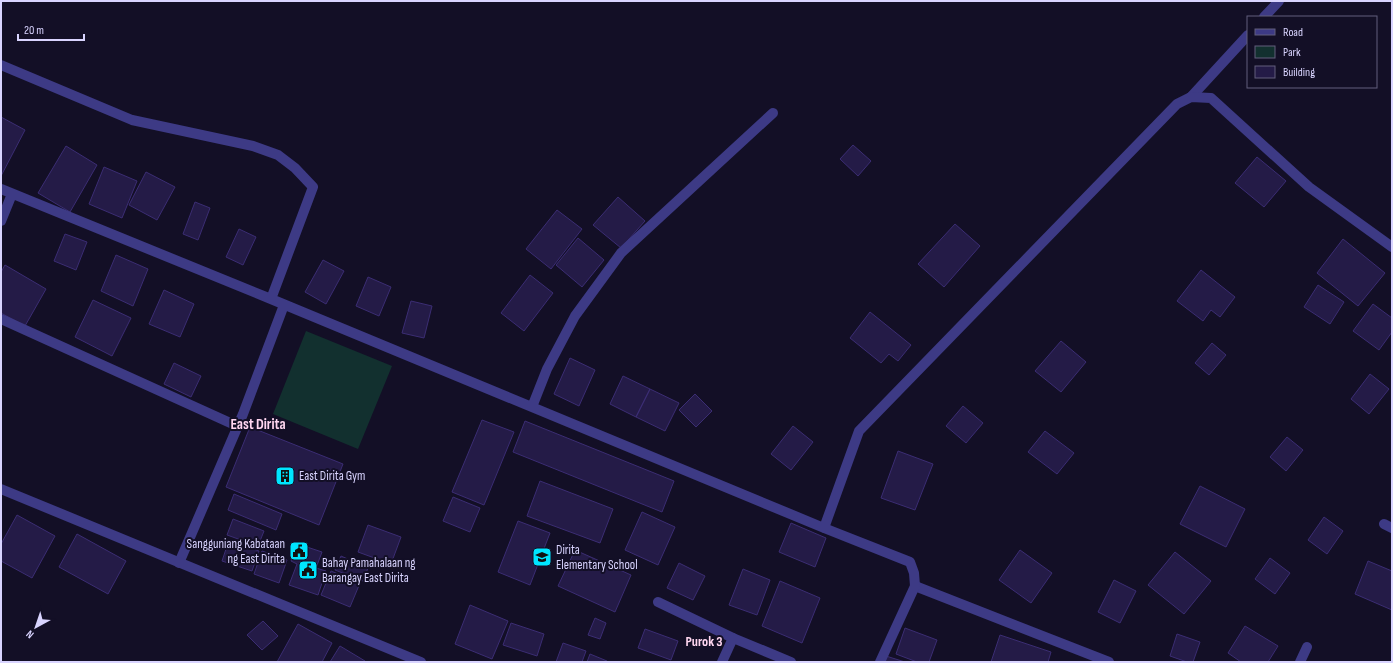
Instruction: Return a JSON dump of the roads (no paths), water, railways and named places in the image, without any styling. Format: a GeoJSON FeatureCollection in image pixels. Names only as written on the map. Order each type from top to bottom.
{"type":"FeatureCollection","features":[{"type":"Feature","properties":{"kind":"street"},"geometry":{"type":"LineString","coordinates":[[1265,16],[1279,1]]}},
{"type":"Feature","properties":{"kind":"street"},"geometry":{"type":"LineString","coordinates":[[824,528],[859,431],[1177,104],[1191,97],[1247,36]]}},
{"type":"Feature","properties":{"kind":"street"},"geometry":{"type":"LineString","coordinates":[[1,65],[132,120],[253,146],[278,154],[296,168],[313,187],[271,299]]}},
{"type":"Feature","properties":{"kind":"street"},"geometry":{"type":"LineString","coordinates":[[1191,97],[1212,98],[1309,187],[1392,247]]}},
{"type":"Feature","properties":{"kind":"street"},"geometry":{"type":"LineString","coordinates":[[532,407],[546,369],[575,316],[621,253],[773,113]]}},
{"type":"Feature","properties":{"kind":"street"},"geometry":{"type":"LineString","coordinates":[[1,189],[910,562],[914,573],[915,586],[880,662]]}},
{"type":"Feature","properties":{"kind":"street"},"geometry":{"type":"LineString","coordinates":[[1,221],[12,194]]}},
{"type":"Feature","properties":{"kind":"street"},"geometry":{"type":"LineString","coordinates":[[179,563],[237,426],[284,305]]}},
{"type":"Feature","properties":{"kind":"street"},"geometry":{"type":"LineString","coordinates":[[1,320],[237,426]]}},
{"type":"Feature","properties":{"kind":"street"},"geometry":{"type":"LineString","coordinates":[[1,489],[421,662]]}},
{"type":"Feature","properties":{"kind":"street"},"geometry":{"type":"LineString","coordinates":[[915,586],[1109,662]]}},
{"type":"Feature","properties":{"kind":"street"},"geometry":{"type":"LineString","coordinates":[[658,602],[733,638],[791,662]]}},
{"type":"Feature","properties":{"kind":"street"},"geometry":{"type":"LineString","coordinates":[[722,662],[733,638]]}},
{"type":"Feature","properties":{"kind":"street"},"geometry":{"type":"LineString","coordinates":[[1300,662],[1307,647]]}},
{"type":"Feature","properties":{"kind":"place","name":"East Dirita Gym"},"geometry":{"type":"Point","coordinates":[285,476]}},
{"type":"Feature","properties":{"kind":"place","name":"Sangguniang Kabataan ng East Dirita"},"geometry":{"type":"Point","coordinates":[299,551]}},
{"type":"Feature","properties":{"kind":"place","name":"Dirita Elementary School"},"geometry":{"type":"Point","coordinates":[542,557]}},
{"type":"Feature","properties":{"kind":"place","name":"Bahay Pamahalaan ng Barangay East Dirita"},"geometry":{"type":"Point","coordinates":[308,570]}},
{"type":"Feature","properties":{"kind":"district","name":"East Dirita"},"geometry":{"type":"Point","coordinates":[258,424]}},
{"type":"Feature","properties":{"kind":"district","name":"Purok 3"},"geometry":{"type":"Point","coordinates":[704,641]}}]}
